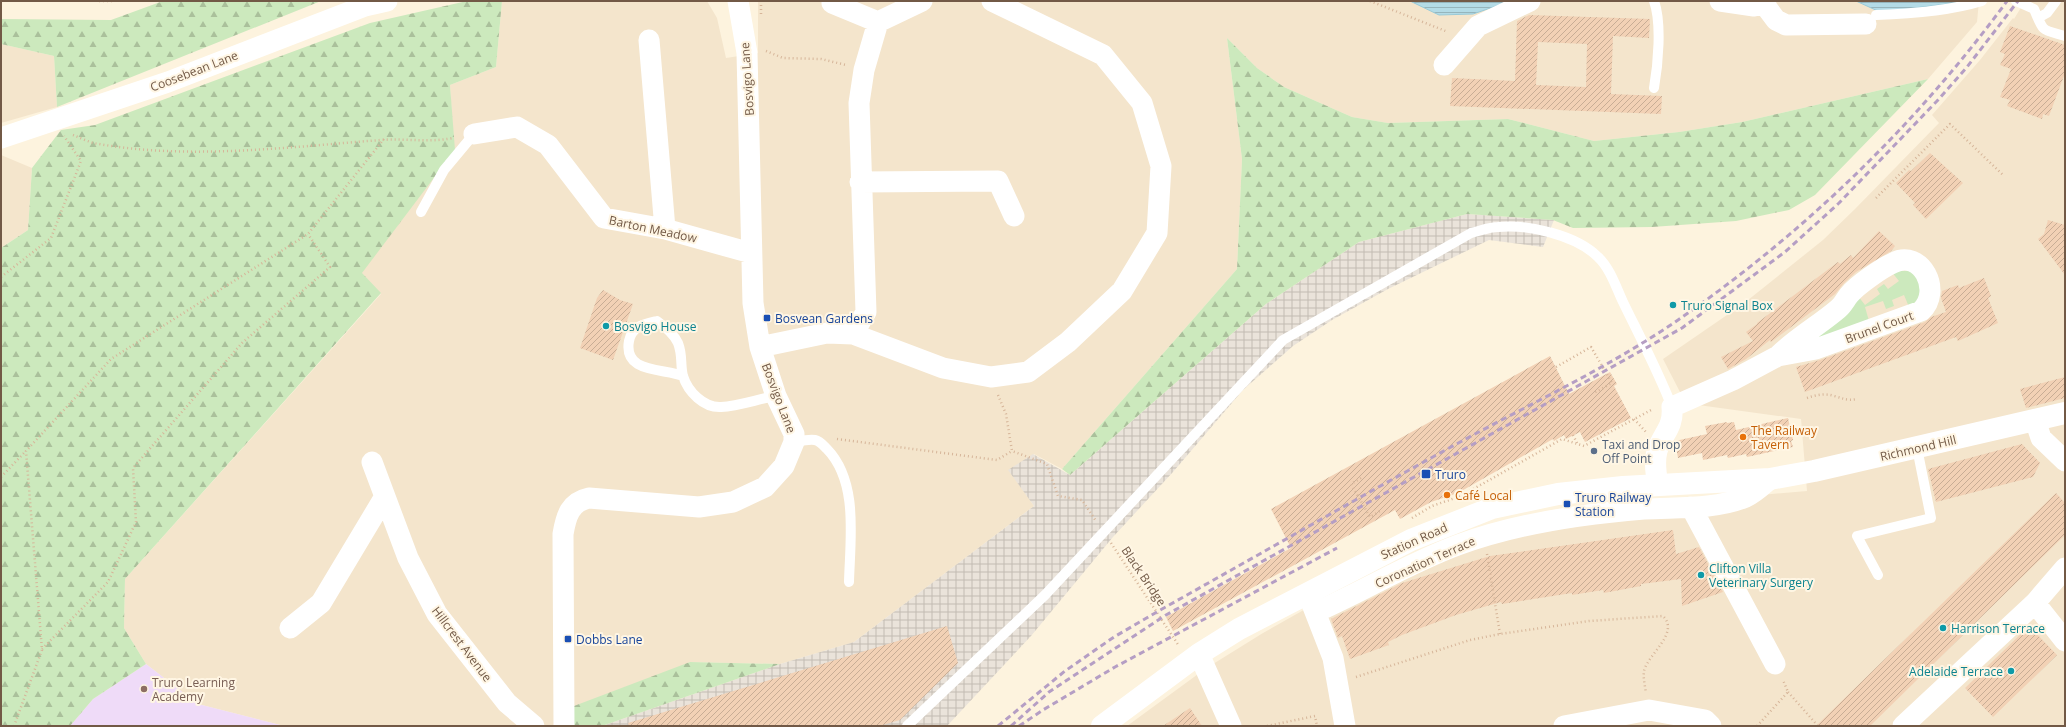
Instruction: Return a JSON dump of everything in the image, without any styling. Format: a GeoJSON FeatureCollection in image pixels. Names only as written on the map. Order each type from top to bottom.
{"type":"FeatureCollection","features":[{"type":"Feature","properties":{"kind":"street","name":"Coosebean Lane"},"geometry":{"type":"LineString","coordinates":[[1,138],[168,82],[365,6],[387,1]]}},
{"type":"Feature","properties":{"kind":"street"},"geometry":{"type":"LineString","coordinates":[[832,3],[878,22],[922,1]]}},
{"type":"Feature","properties":{"kind":"street"},"geometry":{"type":"LineString","coordinates":[[760,347],[827,333],[853,334],[943,368],[991,377],[1028,372],[1068,342],[1122,291],[1157,233],[1161,166],[1142,103],[1103,55],[992,1]]}},
{"type":"Feature","properties":{"kind":"street"},"geometry":{"type":"LineString","coordinates":[[1444,65],[1478,26],[1530,1]]}},
{"type":"Feature","properties":{"kind":"street"},"geometry":{"type":"LineString","coordinates":[[1720,1],[1754,6],[1765,2],[1776,20],[1786,25],[1871,20]]}},
{"type":"Feature","properties":{"kind":"street","name":"Bosvigo Lane"},"geometry":{"type":"LineString","coordinates":[[564,726],[563,534],[566,518],[573,504],[580,499],[589,498],[698,507],[733,502],[765,487],[784,466],[794,442],[794,434],[776,396],[760,347],[753,303],[750,253],[748,53],[735,6]]}},
{"type":"Feature","properties":{"kind":"street"},"geometry":{"type":"LineString","coordinates":[[853,334],[866,312],[860,182],[859,103],[864,70],[878,22]]}},
{"type":"Feature","properties":{"kind":"street"},"geometry":{"type":"LineString","coordinates":[[649,40],[665,229]]}},
{"type":"Feature","properties":{"kind":"street","name":"Barton Meadow"},"geometry":{"type":"LineString","coordinates":[[474,134],[517,128],[548,145],[604,218],[665,229],[750,253]]}},
{"type":"Feature","properties":{"kind":"street"},"geometry":{"type":"LineString","coordinates":[[860,182],[998,181],[1014,216]]}},
{"type":"Feature","properties":{"kind":"street","name":"Brunel Court"},"geometry":{"type":"LineString","coordinates":[[1672,407],[1733,380],[1778,356],[1792,342],[1838,309],[1849,294],[1894,262],[1908,260],[1922,268],[1931,290],[1930,300],[1921,310],[1816,350],[1778,356]]}},
{"type":"Feature","properties":{"kind":"street"},"geometry":{"type":"LineString","coordinates":[[1658,485],[1655,470],[1656,455],[1668,429],[1673,413],[1672,407]]}},
{"type":"Feature","properties":{"kind":"street","name":"Richmond Hill"},"geometry":{"type":"LineString","coordinates":[[1770,479],[1814,471],[1917,448],[2065,413]]}},
{"type":"Feature","properties":{"kind":"street"},"geometry":{"type":"LineString","coordinates":[[2035,420],[2041,438],[2065,461]]}},
{"type":"Feature","properties":{"kind":"street","name":"Hillcrest Avenue"},"geometry":{"type":"LineString","coordinates":[[372,462],[384,498],[408,558],[437,614],[507,703],[534,726]]}},
{"type":"Feature","properties":{"kind":"street","name":"Station Road"},"geometry":{"type":"LineString","coordinates":[[1102,726],[1199,654],[1238,630],[1312,602],[1411,540],[1492,508],[1558,494],[1658,485],[1770,479]]}},
{"type":"Feature","properties":{"kind":"street","name":"Coronation Terrace"},"geometry":{"type":"LineString","coordinates":[[1312,602],[1448,549],[1484,536],[1513,528],[1644,509],[1691,507],[1735,501],[1747,497],[1770,479]]}},
{"type":"Feature","properties":{"kind":"street"},"geometry":{"type":"LineString","coordinates":[[290,628],[321,602],[384,498]]}},
{"type":"Feature","properties":{"kind":"street"},"geometry":{"type":"LineString","coordinates":[[1691,507],[1774,664]]}},
{"type":"Feature","properties":{"kind":"street"},"geometry":{"type":"LineString","coordinates":[[1903,726],[2035,603],[2065,568]]}},
{"type":"Feature","properties":{"kind":"street"},"geometry":{"type":"LineString","coordinates":[[1312,602],[1333,658],[1345,726]]}},
{"type":"Feature","properties":{"kind":"street"},"geometry":{"type":"LineString","coordinates":[[2035,603],[2065,641]]}},
{"type":"Feature","properties":{"kind":"street"},"geometry":{"type":"LineString","coordinates":[[1199,654],[1231,726]]}},
{"type":"Feature","properties":{"kind":"street"},"geometry":{"type":"LineString","coordinates":[[1564,726],[1649,710],[1705,720],[1711,726]]}},
{"type":"Feature","properties":{"kind":"lane"},"geometry":{"type":"LineString","coordinates":[[1654,1],[1658,11],[1658,67],[1654,88]]}},
{"type":"Feature","properties":{"kind":"lane"},"geometry":{"type":"LineString","coordinates":[[1871,20],[1896,14],[1982,1]]}},
{"type":"Feature","properties":{"kind":"lane"},"geometry":{"type":"LineString","coordinates":[[2016,1],[2034,9],[2040,27],[2065,36]]}},
{"type":"Feature","properties":{"kind":"lane"},"geometry":{"type":"LineString","coordinates":[[2038,18],[2047,12],[2056,1]]}},
{"type":"Feature","properties":{"kind":"lane"},"geometry":{"type":"LineString","coordinates":[[421,212],[444,170],[474,134]]}},
{"type":"Feature","properties":{"kind":"lane"},"geometry":{"type":"LineString","coordinates":[[907,726],[1045,595],[1283,340],[1471,233],[1498,226],[1519,228],[1565,237],[1584,245],[1591,251],[1606,268],[1660,374],[1672,407]]}},
{"type":"Feature","properties":{"kind":"lane"},"geometry":{"type":"LineString","coordinates":[[683,376],[673,372],[651,370],[634,362],[630,354],[629,344],[630,335],[635,328],[657,321],[665,326],[677,340],[683,357],[683,376],[697,398],[709,406],[721,407],[776,396]]}},
{"type":"Feature","properties":{"kind":"lane"},"geometry":{"type":"LineString","coordinates":[[794,442],[815,440],[823,444],[834,456],[844,476],[849,502],[851,529],[849,582]]}},
{"type":"Feature","properties":{"kind":"lane"},"geometry":{"type":"LineString","coordinates":[[1878,575],[1857,536],[1931,518],[1917,448]]}},
{"type":"Feature","properties":{"kind":"path"},"geometry":{"type":"LineString","coordinates":[[99,1],[114,1]]}},
{"type":"Feature","properties":{"kind":"path"},"geometry":{"type":"LineString","coordinates":[[1370,1],[1466,40]]}},
{"type":"Feature","properties":{"kind":"path"},"geometry":{"type":"LineString","coordinates":[[762,49],[783,58],[821,59],[864,70]]}},
{"type":"Feature","properties":{"kind":"path"},"geometry":{"type":"LineString","coordinates":[[1876,198],[1950,124],[2004,175]]}},
{"type":"Feature","properties":{"kind":"path"},"geometry":{"type":"LineString","coordinates":[[1,277],[51,238],[81,160],[61,130],[98,144],[170,151],[242,150],[384,139],[435,142],[474,134]]}},
{"type":"Feature","properties":{"kind":"path"},"geometry":{"type":"LineString","coordinates":[[1,477],[111,359],[308,234],[384,139]]}},
{"type":"Feature","properties":{"kind":"path"},"geometry":{"type":"LineString","coordinates":[[14,726],[42,650],[108,582],[136,522],[133,468],[242,344],[330,267],[308,234]]}},
{"type":"Feature","properties":{"kind":"path"},"geometry":{"type":"LineString","coordinates":[[1556,367],[1591,347],[1612,383],[1594,393]]}},
{"type":"Feature","properties":{"kind":"path"},"geometry":{"type":"LineString","coordinates":[[991,377],[1006,414],[1012,451]]}},
{"type":"Feature","properties":{"kind":"path"},"geometry":{"type":"LineString","coordinates":[[1807,398],[1822,394],[1833,395],[1846,400],[1857,399]]}},
{"type":"Feature","properties":{"kind":"path"},"geometry":{"type":"LineString","coordinates":[[1573,435],[1578,444]]}},
{"type":"Feature","properties":{"kind":"path"},"geometry":{"type":"LineString","coordinates":[[835,438],[997,460],[1012,451]]}},
{"type":"Feature","properties":{"kind":"path"},"geometry":{"type":"LineString","coordinates":[[26,451],[42,650]]}},
{"type":"Feature","properties":{"kind":"path"},"geometry":{"type":"LineString","coordinates":[[1012,451],[1047,464],[1058,496],[1082,500],[1099,525]]}},
{"type":"Feature","properties":{"kind":"path"},"geometry":{"type":"LineString","coordinates":[[1361,478],[1351,484],[1354,490],[1370,517],[1380,511]]}},
{"type":"Feature","properties":{"kind":"path"},"geometry":{"type":"LineString","coordinates":[[1484,536],[1500,634]]}},
{"type":"Feature","properties":{"kind":"path","name":"Black Bridge"},"geometry":{"type":"LineString","coordinates":[[1108,538],[1178,643]]}},
{"type":"Feature","properties":{"kind":"path"},"geometry":{"type":"LineString","coordinates":[[1338,683],[1470,640],[1589,621],[1663,616],[1669,624],[1668,632],[1644,671],[1649,710]]}},
{"type":"Feature","properties":{"kind":"path"},"geometry":{"type":"LineString","coordinates":[[1774,664],[1788,692],[1818,726]]}},
{"type":"Feature","properties":{"kind":"path"},"geometry":{"type":"LineString","coordinates":[[1757,726],[1788,692]]}},
{"type":"Feature","properties":{"kind":"path"},"geometry":{"type":"LineString","coordinates":[[1267,726],[1315,716],[1316,726]]}},
{"type":"Feature","properties":{"kind":"shaded area"},"geometry":{"type":"Polygon","coordinates":[[[502,1],[707,1],[717,18],[726,58],[758,53],[758,1],[1410,1],[1439,15],[1473,14],[1511,1],[1979,1],[1977,22],[1928,79],[1742,122],[1679,132],[1594,141],[1508,119],[1388,123],[1352,117],[1284,87],[1257,68],[1227,38],[1242,159],[1237,269],[1062,469],[1034,454],[1009,470],[1034,506],[854,642],[780,664],[690,662],[574,726],[284,726],[198,704],[146,664],[124,628],[125,579],[381,294],[361,273],[454,150],[450,85],[496,67],[502,1]]]}},
{"type":"Feature","properties":{"kind":"shaded area"},"geometry":{"type":"Polygon","coordinates":[[[2025,1],[2065,1],[2065,726],[1127,726],[1205,669],[1263,633],[1325,598],[1456,539],[1738,497],[1807,491],[1801,419],[1691,404],[1680,392],[1663,359],[1743,304],[1823,240],[1855,209],[1939,123],[1932,115],[1980,60],[2013,18],[2014,19],[2025,1]]]}},
{"type":"Feature","properties":{"kind":"shaded area"},"geometry":{"type":"Polygon","coordinates":[[[1,44],[54,56],[57,107],[1,123],[1,44]]]}},
{"type":"Feature","properties":{"kind":"shaded area"},"geometry":{"type":"Polygon","coordinates":[[[1,155],[32,168],[28,230],[1,248],[1,155]]]}},
{"type":"Feature","properties":{"kind":"shaded area"},"geometry":{"type":"Polygon","coordinates":[[[1467,214],[1554,220],[1543,247],[1489,240],[1388,289],[1332,320],[1293,346],[1243,390],[1173,472],[1113,537],[1031,636],[947,726],[602,726],[780,664],[854,642],[1034,506],[1008,470],[1033,454],[1070,475],[1266,304],[1359,242],[1467,214]]]}},
{"type":"Feature","properties":{"kind":"shaded area","name":"Truro Learning Academy"},"geometry":{"type":"Polygon","coordinates":[[[146,664],[198,704],[284,726],[70,726],[93,699],[146,664]]]}},
{"type":"Feature","properties":{"kind":"green space"},"geometry":{"type":"Polygon","coordinates":[[[163,1],[321,1],[57,107],[54,56],[1,44],[1,19],[111,20],[163,1]]]}},
{"type":"Feature","properties":{"kind":"green space"},"geometry":{"type":"Polygon","coordinates":[[[467,1],[502,1],[496,67],[450,85],[455,150],[362,273],[381,293],[125,579],[124,628],[146,664],[93,699],[70,726],[1,726],[1,248],[28,230],[32,168],[61,130],[95,125],[370,23],[467,1]]]}},
{"type":"Feature","properties":{"kind":"green space"},"geometry":{"type":"Polygon","coordinates":[[[1227,38],[1257,68],[1284,87],[1352,117],[1388,123],[1508,119],[1594,141],[1679,132],[1742,122],[1928,79],[1815,195],[1789,210],[1736,221],[1652,227],[1573,228],[1553,220],[1467,214],[1359,242],[1266,304],[1070,475],[1062,469],[1237,269],[1242,159],[1227,38]]]}},
{"type":"Feature","properties":{"kind":"green space"},"geometry":{"type":"Polygon","coordinates":[[[1891,271],[1914,271],[1924,296],[1909,307],[1904,295],[1892,300],[1894,306],[1886,309],[1883,301],[1865,307],[1869,321],[1797,345],[1858,296],[1865,305],[1880,294],[1877,289],[1884,284],[1888,289],[1899,281],[1891,271]]]}},
{"type":"Feature","properties":{"kind":"green space"},"geometry":{"type":"Polygon","coordinates":[[[690,662],[780,664],[602,726],[574,726],[574,706],[690,662]]]}},
{"type":"Feature","properties":{"kind":"water"},"geometry":{"type":"Polygon","coordinates":[[[1410,1],[1511,1],[1473,14],[1439,15],[1410,1]]]}},
{"type":"Feature","properties":{"kind":"water"},"geometry":{"type":"Polygon","coordinates":[[[1856,1],[1973,1],[1880,12],[1856,1]]]}},
{"type":"Feature","properties":{"kind":"building"},"geometry":{"type":"Polygon","coordinates":[[[1529,15],[1650,19],[1649,38],[1613,36],[1611,94],[1662,96],[1661,114],[1450,106],[1452,78],[1515,81],[1517,21],[1529,15]],[[1538,42],[1536,85],[1586,87],[1587,44],[1538,42]]]}},
{"type":"Feature","properties":{"kind":"building"},"geometry":{"type":"Polygon","coordinates":[[[2010,26],[2065,45],[2065,73],[2049,116],[2043,114],[2042,119],[2007,106],[2010,100],[2000,97],[2011,69],[2000,65],[2005,54],[2000,52],[2010,26]]]}},
{"type":"Feature","properties":{"kind":"building"},"geometry":{"type":"Polygon","coordinates":[[[1930,153],[1963,183],[1926,219],[1913,205],[1915,203],[1896,183],[1930,153]]]}},
{"type":"Feature","properties":{"kind":"building"},"geometry":{"type":"Polygon","coordinates":[[[2048,220],[2065,225],[2065,275],[2038,239],[2044,234],[2048,220]]]}},
{"type":"Feature","properties":{"kind":"building"},"geometry":{"type":"Polygon","coordinates":[[[1879,231],[1895,246],[1891,251],[1856,272],[1835,294],[1771,342],[1770,340],[1746,359],[1728,369],[1721,357],[1753,341],[1746,332],[1838,262],[1840,264],[1851,255],[1853,258],[1879,231]]]}},
{"type":"Feature","properties":{"kind":"building"},"geometry":{"type":"Polygon","coordinates":[[[1984,278],[1991,296],[1988,298],[1998,323],[1958,341],[1956,337],[1805,392],[1796,367],[1820,360],[1925,322],[1931,317],[1946,312],[1941,298],[1942,291],[1958,285],[1959,288],[1984,278]]]}},
{"type":"Feature","properties":{"kind":"building","name":"Bosvigo House"},"geometry":{"type":"Polygon","coordinates":[[[603,290],[620,300],[633,304],[613,360],[580,348],[597,298],[603,290]]]}},
{"type":"Feature","properties":{"kind":"building"},"geometry":{"type":"Polygon","coordinates":[[[1550,356],[1569,394],[1610,372],[1617,384],[1614,386],[1631,418],[1585,442],[1580,432],[1566,439],[1564,435],[1554,441],[1553,439],[1458,493],[1431,502],[1400,519],[1395,510],[1173,631],[1166,617],[1291,548],[1271,509],[1550,356]]]}},
{"type":"Feature","properties":{"kind":"building"},"geometry":{"type":"Polygon","coordinates":[[[2065,377],[2065,398],[2026,408],[2020,389],[2065,377]]]}},
{"type":"Feature","properties":{"kind":"building","name":"The Railway Tavern"},"geometry":{"type":"Polygon","coordinates":[[[1788,418],[1793,447],[1747,457],[1746,454],[1728,458],[1727,455],[1703,460],[1702,453],[1678,458],[1675,441],[1707,434],[1705,426],[1734,422],[1736,430],[1788,418]]]}},
{"type":"Feature","properties":{"kind":"building"},"geometry":{"type":"Polygon","coordinates":[[[2022,444],[2040,463],[2033,477],[1936,502],[1928,469],[2022,444]]]}},
{"type":"Feature","properties":{"kind":"building","name":"Harrison Terrace"},"geometry":{"type":"Polygon","coordinates":[[[2056,493],[2065,503],[2065,535],[1870,726],[1816,726],[2056,493]]]}},
{"type":"Feature","properties":{"kind":"building"},"geometry":{"type":"Polygon","coordinates":[[[1673,530],[1676,554],[1699,547],[1723,592],[1682,606],[1681,579],[1641,584],[1641,586],[1604,593],[1603,590],[1572,595],[1572,593],[1502,604],[1501,602],[1456,615],[1402,635],[1388,642],[1389,645],[1350,659],[1342,636],[1338,638],[1331,619],[1402,583],[1490,556],[1673,530]]]}},
{"type":"Feature","properties":{"kind":"building"},"geometry":{"type":"Polygon","coordinates":[[[947,626],[958,663],[900,720],[879,726],[629,726],[628,723],[947,626]]]}},
{"type":"Feature","properties":{"kind":"building","name":"Adelaide Terrace"},"geometry":{"type":"Polygon","coordinates":[[[2029,626],[2057,655],[1993,717],[1965,688],[2029,626]]]}},
{"type":"Feature","properties":{"kind":"building"},"geometry":{"type":"Polygon","coordinates":[[[1190,708],[1202,726],[1163,726],[1190,708]]]}},
{"type":"Feature","properties":{"kind":"railway"},"geometry":{"type":"LineString","coordinates":[[998,726],[1065,671],[1114,637],[1424,462],[1626,353],[1678,320],[1770,251],[1856,174],[1897,133],[1935,90],[2007,1]]}},
{"type":"Feature","properties":{"kind":"railway"},"geometry":{"type":"LineString","coordinates":[[1011,726],[1049,692],[1166,615],[1682,328],[1785,252],[1839,203],[1937,101],[1967,67],[2018,1]]}},
{"type":"Feature","properties":{"kind":"railway"},"geometry":{"type":"LineString","coordinates":[[1019,726],[1115,667],[1337,548]]}},
{"type":"Feature","properties":{"kind":"place","name":"Truro Signal Box"},"geometry":{"type":"Point","coordinates":[1673,305]}},
{"type":"Feature","properties":{"kind":"place","name":"Bosvean Gardens"},"geometry":{"type":"Point","coordinates":[767,318]}},
{"type":"Feature","properties":{"kind":"place","name":"Bosvigo House"},"geometry":{"type":"Point","coordinates":[606,326]}},
{"type":"Feature","properties":{"kind":"place","name":"The Railway Tavern"},"geometry":{"type":"Point","coordinates":[1743,437]}},
{"type":"Feature","properties":{"kind":"place","name":"Taxi and Drop Off Point"},"geometry":{"type":"Point","coordinates":[1594,451]}},
{"type":"Feature","properties":{"kind":"place","name":"Truro"},"geometry":{"type":"Point","coordinates":[1426,474]}},
{"type":"Feature","properties":{"kind":"place","name":"Café Local"},"geometry":{"type":"Point","coordinates":[1447,495]}},
{"type":"Feature","properties":{"kind":"place","name":"Truro Railway Station"},"geometry":{"type":"Point","coordinates":[1567,504]}},
{"type":"Feature","properties":{"kind":"place","name":"Clifton Villa Veterinary Surgery"},"geometry":{"type":"Point","coordinates":[1701,575]}},
{"type":"Feature","properties":{"kind":"place","name":"Harrison Terrace"},"geometry":{"type":"Point","coordinates":[1943,628]}},
{"type":"Feature","properties":{"kind":"place","name":"Dobbs Lane"},"geometry":{"type":"Point","coordinates":[568,639]}},
{"type":"Feature","properties":{"kind":"place","name":"Adelaide Terrace"},"geometry":{"type":"Point","coordinates":[2011,671]}},
{"type":"Feature","properties":{"kind":"place","name":"Truro Learning Academy"},"geometry":{"type":"Point","coordinates":[144,689]}}]}
